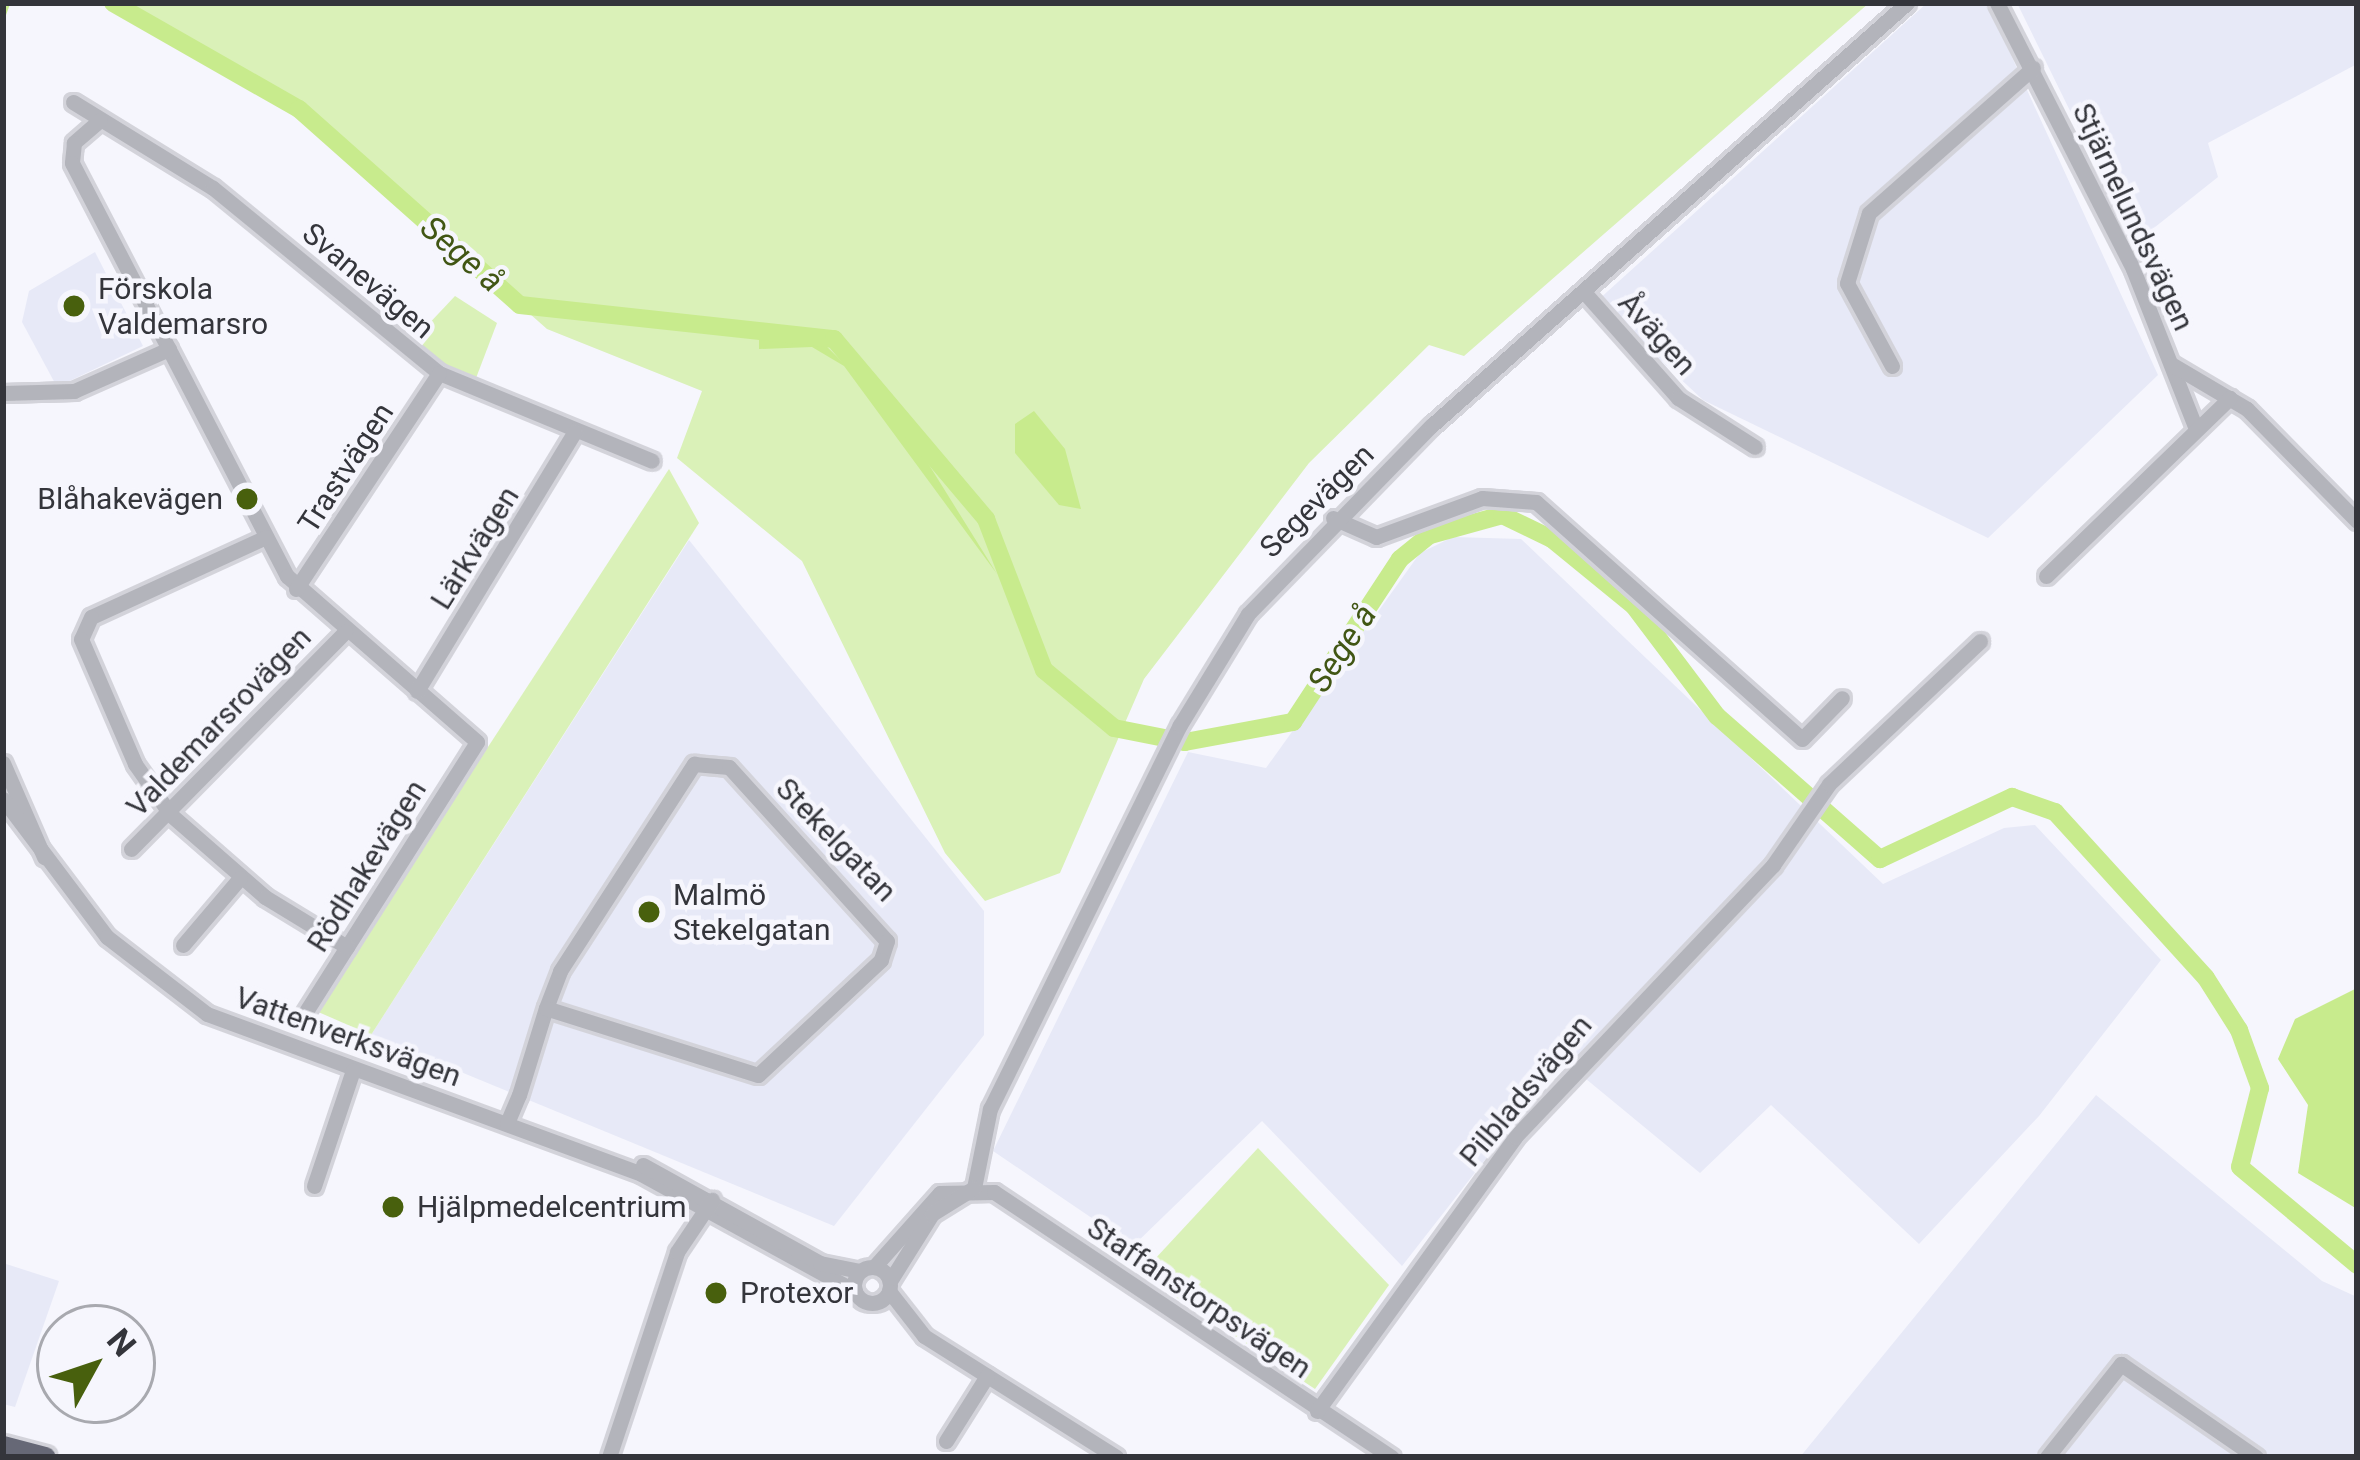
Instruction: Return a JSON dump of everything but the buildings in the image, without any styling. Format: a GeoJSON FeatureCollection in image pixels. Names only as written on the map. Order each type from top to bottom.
{"type":"FeatureCollection","features":[{"type":"Feature","properties":{"kind":"highway"},"geometry":{"type":"LineString","coordinates":[[3,1446],[45,1457]]}},
{"type":"Feature","properties":{"kind":"street","name":"Segevägen"},"geometry":{"type":"LineString","coordinates":[[974,1188],[990,1109],[1180,724],[1248,614],[1333,518],[1907,3]]}},
{"type":"Feature","properties":{"kind":"street","name":"Stjärnelundsvägen"},"geometry":{"type":"LineString","coordinates":[[1997,3],[2170,364],[2230,398],[2357,521]]}},
{"type":"Feature","properties":{"kind":"street"},"geometry":{"type":"LineString","coordinates":[[1892,366],[1847,283],[1869,213],[2032,68]]}},
{"type":"Feature","properties":{"kind":"street","name":"Svanevägen"},"geometry":{"type":"LineString","coordinates":[[73,102],[213,188],[439,373],[652,461]]}},
{"type":"Feature","properties":{"kind":"street"},"geometry":{"type":"LineString","coordinates":[[100,120],[74,143],[72,163],[266,537],[296,589],[417,691]]}},
{"type":"Feature","properties":{"kind":"street","name":"Åvägen"},"geometry":{"type":"LineString","coordinates":[[1584,292],[1678,398],[1755,447]]}},
{"type":"Feature","properties":{"kind":"street"},"geometry":{"type":"LineString","coordinates":[[3,393],[74,391],[169,349]]}},
{"type":"Feature","properties":{"kind":"street"},"geometry":{"type":"LineString","coordinates":[[2170,364],[2196,429]]}},
{"type":"Feature","properties":{"kind":"street","name":"Trastvägen"},"geometry":{"type":"LineString","coordinates":[[296,589],[439,373]]}},
{"type":"Feature","properties":{"kind":"street"},"geometry":{"type":"LineString","coordinates":[[2046,575],[2230,398]]}},
{"type":"Feature","properties":{"kind":"street","name":"Lärkvägen"},"geometry":{"type":"LineString","coordinates":[[417,691],[575,431]]}},
{"type":"Feature","properties":{"kind":"street"},"geometry":{"type":"LineString","coordinates":[[1333,518],[1376,538],[1481,498],[1536,502],[1700,640],[1802,739],[1842,698]]}},
{"type":"Feature","properties":{"kind":"street"},"geometry":{"type":"LineString","coordinates":[[266,537],[82,627],[135,764],[171,815],[240,878],[347,947]]}},
{"type":"Feature","properties":{"kind":"street","name":"Valdemarsrovägen"},"geometry":{"type":"LineString","coordinates":[[131,849],[171,815],[345,632]]}},
{"type":"Feature","properties":{"kind":"street","name":"Pilbladsvägen"},"geometry":{"type":"LineString","coordinates":[[1317,1411],[1515,1137],[1829,784],[1980,641]]}},
{"type":"Feature","properties":{"kind":"street","name":"Rödhakevägen"},"geometry":{"type":"LineString","coordinates":[[302,1018],[477,742],[417,691]]}},
{"type":"Feature","properties":{"kind":"street","name":"Stekelgatan"},"geometry":{"type":"LineString","coordinates":[[507,1124],[546,1008],[680,782],[708,760],[729,767],[887,941],[881,960],[758,1075],[546,1008]]}},
{"type":"Feature","properties":{"kind":"street","name":"Vattenverksvägen"},"geometry":{"type":"LineString","coordinates":[[3,763],[47,866]]}},
{"type":"Feature","properties":{"kind":"street","name":"Vattenverksvägen"},"geometry":{"type":"LineString","coordinates":[[3,799],[47,866],[169,991],[253,1037],[543,1135],[710,1203],[820,1263],[867,1269]]}},
{"type":"Feature","properties":{"kind":"street"},"geometry":{"type":"LineString","coordinates":[[183,945],[240,878]]}},
{"type":"Feature","properties":{"kind":"street"},"geometry":{"type":"LineString","coordinates":[[314,1186],[353,1070]]}},
{"type":"Feature","properties":{"kind":"street"},"geometry":{"type":"LineString","coordinates":[[855,1291],[867,1269],[933,1198],[974,1188]]}},
{"type":"Feature","properties":{"kind":"street"},"geometry":{"type":"LineString","coordinates":[[974,1188],[932,1214],[890,1286],[871,1303],[1116,1457]]}},
{"type":"Feature","properties":{"kind":"street","name":"Staffanstorpsvägen"},"geometry":{"type":"LineString","coordinates":[[974,1188],[1392,1457]]}},
{"type":"Feature","properties":{"kind":"street"},"geometry":{"type":"LineString","coordinates":[[609,1457],[677,1252],[710,1203]]}},
{"type":"Feature","properties":{"kind":"street","name":"Vattenverksvägen"},"geometry":{"type":"LineString","coordinates":[[710,1203],[871,1303]]}},
{"type":"Feature","properties":{"kind":"street"},"geometry":{"type":"LineString","coordinates":[[867,1269],[890,1286],[924,1336]]}},
{"type":"Feature","properties":{"kind":"street"},"geometry":{"type":"LineString","coordinates":[[2047,1457],[2121,1364],[2256,1457]]}},
{"type":"Feature","properties":{"kind":"street"},"geometry":{"type":"LineString","coordinates":[[946,1441],[987,1376]]}},
{"type":"Feature","properties":{"kind":"shaded area"},"geometry":{"type":"Polygon","coordinates":[[[113,3],[1869,3],[1464,356],[1429,345],[1309,463],[1144,679],[1060,873],[985,901],[945,853],[802,561],[677,458],[702,391],[547,329],[299,109],[113,3]]]}},
{"type":"Feature","properties":{"kind":"shaded area"},"geometry":{"type":"Polygon","coordinates":[[[1927,3],[1987,3],[2158,375],[1988,538],[1703,400],[1597,301],[1927,3]]]}},
{"type":"Feature","properties":{"kind":"shaded area"},"geometry":{"type":"Polygon","coordinates":[[[2017,3],[2357,3],[2357,64],[2208,143],[2218,177],[2135,243],[2017,3]]]}},
{"type":"Feature","properties":{"kind":"shaded area","name":"Förskola Valdemarsro"},"geometry":{"type":"Polygon","coordinates":[[[95,252],[143,346],[57,387],[22,322],[29,291],[95,252]]]}},
{"type":"Feature","properties":{"kind":"shaded area"},"geometry":{"type":"Polygon","coordinates":[[[455,296],[497,323],[473,386],[408,346],[455,296]]]}},
{"type":"Feature","properties":{"kind":"shaded area"},"geometry":{"type":"Polygon","coordinates":[[[817,337],[901,420],[997,574],[844,366],[812,347],[759,349],[759,338],[817,337]]]}},
{"type":"Feature","properties":{"kind":"shaded area"},"geometry":{"type":"Polygon","coordinates":[[[1034,411],[1065,449],[1081,509],[1059,505],[1015,453],[1015,424],[1034,411]]]}},
{"type":"Feature","properties":{"kind":"shaded area"},"geometry":{"type":"Polygon","coordinates":[[[669,469],[699,523],[371,1035],[316,1011],[669,469]]]}},
{"type":"Feature","properties":{"kind":"shaded area"},"geometry":{"type":"Polygon","coordinates":[[[1453,537],[1521,539],[1883,884],[2004,828],[2035,825],[2161,960],[2039,1116],[1919,1244],[1771,1105],[1700,1173],[1563,1060],[1402,1266],[1262,1121],[1133,1246],[993,1151],[1188,752],[1266,768],[1420,553],[1453,537]]]}},
{"type":"Feature","properties":{"kind":"shaded area"},"geometry":{"type":"Polygon","coordinates":[[[689,540],[984,911],[984,1035],[834,1226],[371,1035],[689,540]]]}},
{"type":"Feature","properties":{"kind":"shaded area"},"geometry":{"type":"Polygon","coordinates":[[[2357,988],[2357,1209],[2298,1173],[2308,1105],[2278,1059],[2295,1019],[2357,988]]]}},
{"type":"Feature","properties":{"kind":"shaded area"},"geometry":{"type":"Polygon","coordinates":[[[2096,1095],[2322,1281],[2357,1297],[2357,1457],[1800,1457],[2096,1095]]]}},
{"type":"Feature","properties":{"kind":"shaded area"},"geometry":{"type":"Polygon","coordinates":[[[1258,1148],[1389,1285],[1315,1389],[1141,1274],[1258,1148]]]}},
{"type":"Feature","properties":{"kind":"shaded area"},"geometry":{"type":"Polygon","coordinates":[[[3,1263],[59,1281],[51,1304],[36,1304],[36,1347],[15,1407],[3,1404],[3,1263]]]}},
{"type":"Feature","properties":{"kind":"waterway"},"geometry":{"type":"LineString","coordinates":[[3,17],[8,3]]}},
{"type":"Feature","properties":{"kind":"waterway","name":"Sege å"},"geometry":{"type":"LineString","coordinates":[[113,3],[299,109],[520,305],[834,339],[986,519],[1044,670],[1114,728],[1185,742],[1293,722],[1400,559],[1430,535],[1502,515],[1552,539],[1634,606],[1717,716],[1880,859],[2012,797],[2055,812],[2206,978],[2239,1030],[2260,1088],[2240,1167],[2357,1265]]}},
{"type":"Feature","properties":{"kind":"waterway"},"geometry":{"type":"LineString","coordinates":[[3,77],[3,113]]}},
{"type":"Feature","properties":{"kind":"place","name":"Förskola Valdemarsro"},"geometry":{"type":"Point","coordinates":[74,306]}},
{"type":"Feature","properties":{"kind":"place","name":"Blåhakevägen"},"geometry":{"type":"Point","coordinates":[247,499]}},
{"type":"Feature","properties":{"kind":"place","name":"Malmö Stekelgatan"},"geometry":{"type":"Point","coordinates":[649,912]}},
{"type":"Feature","properties":{"kind":"place","name":"Hjälpmedelcentrium"},"geometry":{"type":"Point","coordinates":[393,1207]}},
{"type":"Feature","properties":{"kind":"place","name":"Protexor"},"geometry":{"type":"Point","coordinates":[716,1293]}}]}
